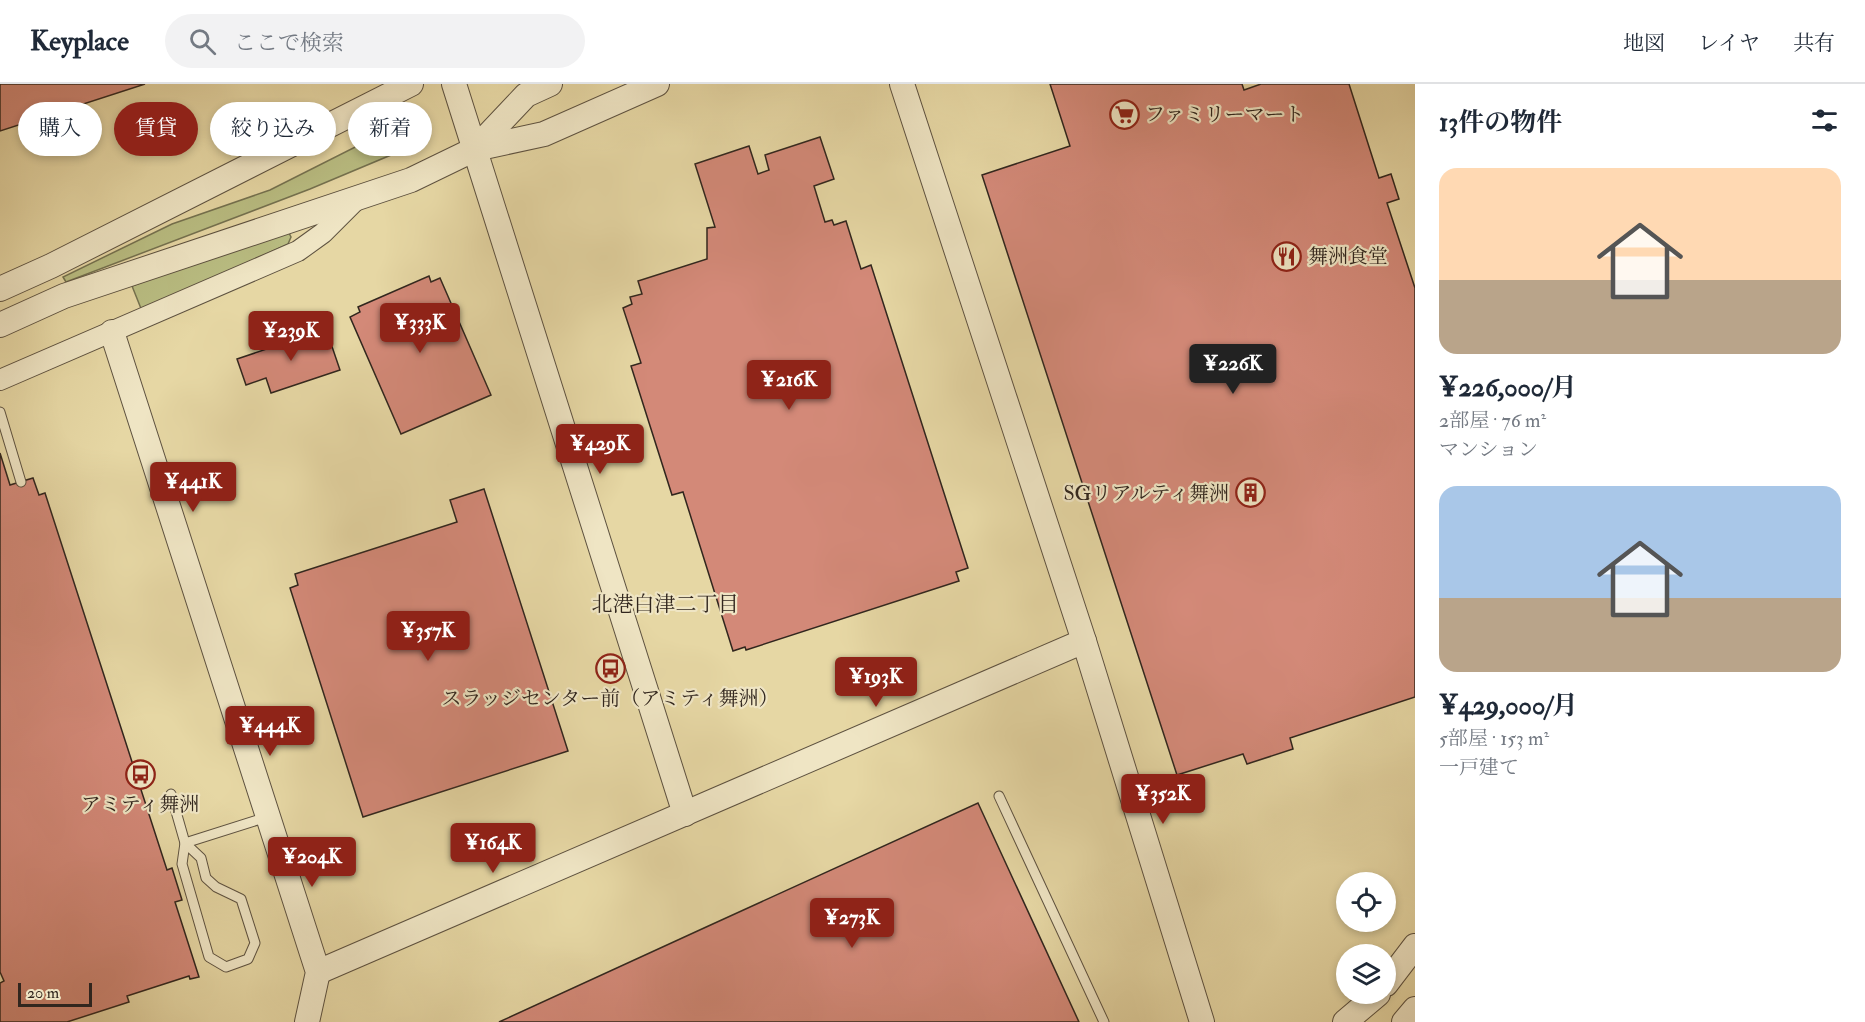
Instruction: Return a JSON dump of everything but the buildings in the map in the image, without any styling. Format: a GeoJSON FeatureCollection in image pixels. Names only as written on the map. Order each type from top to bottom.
{"type":"FeatureCollection","features":[{"type":"Feature","properties":{"kind":"street"},"geometry":{"type":"LineString","coordinates":[[0,289],[51,266],[411,84]]}},
{"type":"Feature","properties":{"kind":"street"},"geometry":{"type":"LineString","coordinates":[[454,84],[685,814]]}},
{"type":"Feature","properties":{"kind":"street"},"geometry":{"type":"LineString","coordinates":[[475,149],[526,95],[550,84]]}},
{"type":"Feature","properties":{"kind":"street"},"geometry":{"type":"LineString","coordinates":[[0,325],[64,296],[411,180],[475,149],[544,134],[657,84]]}},
{"type":"Feature","properties":{"kind":"street"},"geometry":{"type":"LineString","coordinates":[[902,84],[1084,641],[1202,1022]]}},
{"type":"Feature","properties":{"kind":"street"},"geometry":{"type":"LineString","coordinates":[[0,380],[298,251],[323,233],[359,197]]}},
{"type":"Feature","properties":{"kind":"street"},"geometry":{"type":"LineString","coordinates":[[112,332],[318,972],[307,1022]]}},
{"type":"Feature","properties":{"kind":"street"},"geometry":{"type":"LineString","coordinates":[[318,972],[1084,641]]}},
{"type":"Feature","properties":{"kind":"street"},"geometry":{"type":"LineString","coordinates":[[1396,970],[1415,945]]}},
{"type":"Feature","properties":{"kind":"street"},"geometry":{"type":"LineString","coordinates":[[1345,1022],[1365,1004]]}},
{"type":"Feature","properties":{"kind":"street"},"geometry":{"type":"LineString","coordinates":[[1361,1022],[1372,1004]]}},
{"type":"Feature","properties":{"kind":"lane"},"geometry":{"type":"LineString","coordinates":[[0,412],[21,482]]}},
{"type":"Feature","properties":{"kind":"lane"},"geometry":{"type":"LineString","coordinates":[[171,795],[185,843],[182,864],[209,957],[226,967],[248,959],[255,943],[241,899],[216,887],[206,878],[201,858],[185,843]]}},
{"type":"Feature","properties":{"kind":"lane"},"geometry":{"type":"LineString","coordinates":[[999,796],[1104,1022]]}},
{"type":"Feature","properties":{"kind":"lane"},"geometry":{"type":"LineString","coordinates":[[185,843],[267,817]]}},
{"type":"Feature","properties":{"kind":"green space"},"geometry":{"type":"Polygon","coordinates":[[[348,151],[348,156],[389,156],[310,189],[66,282],[63,277],[172,224],[270,190],[348,151]]]}},
{"type":"Feature","properties":{"kind":"green space"},"geometry":{"type":"Polygon","coordinates":[[[279,229],[288,231],[291,237],[288,244],[142,311],[132,286],[279,229]]]}},
{"type":"Feature","properties":{"kind":"place","name":"ファミリーマート"},"geometry":{"type":"Point","coordinates":[1124,114]}},
{"type":"Feature","properties":{"kind":"place","name":"舞洲食堂"},"geometry":{"type":"Point","coordinates":[1287,256]}},
{"type":"Feature","properties":{"kind":"place","name":"SGリアルティ舞洲"},"geometry":{"type":"Point","coordinates":[1250,493]}},
{"type":"Feature","properties":{"kind":"place","name":"スラッジセンター前（アミティ舞洲）"},"geometry":{"type":"Point","coordinates":[610,668]}},
{"type":"Feature","properties":{"kind":"place","name":"アミティ舞洲"},"geometry":{"type":"Point","coordinates":[140,774]}},
{"type":"Feature","properties":{"kind":"district","name":"北港白津二丁目"},"geometry":{"type":"Point","coordinates":[665,604]}}]}
